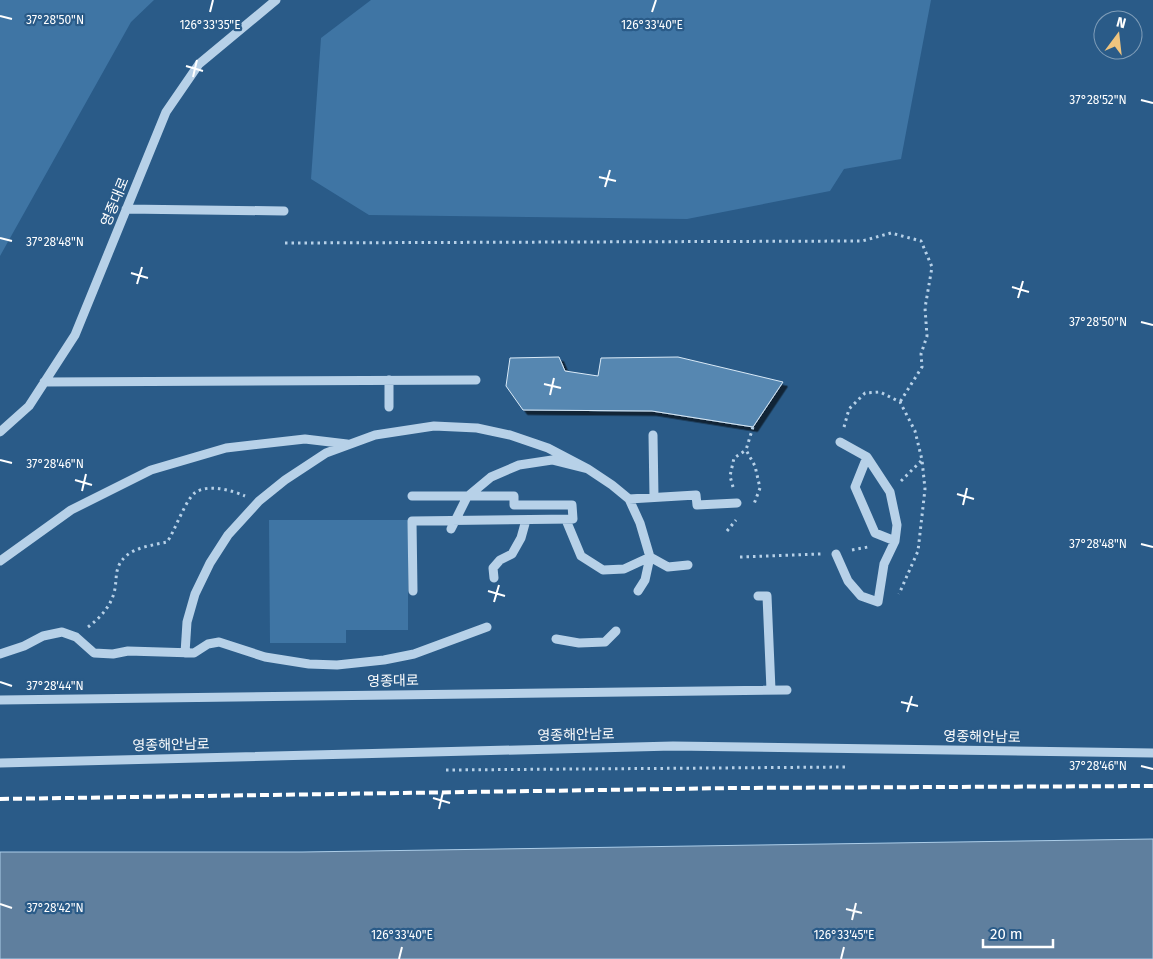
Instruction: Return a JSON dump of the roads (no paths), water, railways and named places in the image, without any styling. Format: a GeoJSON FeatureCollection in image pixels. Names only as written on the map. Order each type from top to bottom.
{"type":"FeatureCollection","features":[{"type":"Feature","properties":{"kind":"street","name":"영종대로"},"geometry":{"type":"LineString","coordinates":[[0,432],[29,406],[75,335],[166,112],[198,64],[276,0]]}},
{"type":"Feature","properties":{"kind":"street"},"geometry":{"type":"LineString","coordinates":[[126,209],[284,211]]}},
{"type":"Feature","properties":{"kind":"street"},"geometry":{"type":"LineString","coordinates":[[389,380],[390,407]]}},
{"type":"Feature","properties":{"kind":"street"},"geometry":{"type":"LineString","coordinates":[[44,382],[476,380]]}},
{"type":"Feature","properties":{"kind":"street"},"geometry":{"type":"LineString","coordinates":[[185,653],[186,622],[195,594],[210,563],[228,535],[259,502],[285,480],[326,453],[375,435],[434,426],[477,428],[510,435],[548,448],[588,469],[612,485],[629,499],[640,523],[650,557],[645,580],[638,591]]}},
{"type":"Feature","properties":{"kind":"street"},"geometry":{"type":"LineString","coordinates":[[653,435],[654,497]]}},
{"type":"Feature","properties":{"kind":"street"},"geometry":{"type":"LineString","coordinates":[[0,561],[72,510],[152,470],[226,448],[305,439],[350,444]]}},
{"type":"Feature","properties":{"kind":"street"},"geometry":{"type":"LineString","coordinates":[[836,554],[848,581],[861,596],[878,602],[884,564],[895,541],[897,525],[890,492],[867,457],[840,442]]}},
{"type":"Feature","properties":{"kind":"street"},"geometry":{"type":"LineString","coordinates":[[867,457],[856,487],[876,533],[895,541]]}},
{"type":"Feature","properties":{"kind":"street"},"geometry":{"type":"LineString","coordinates":[[453,525],[468,496],[491,477],[519,465],[552,460],[588,469]]}},
{"type":"Feature","properties":{"kind":"street"},"geometry":{"type":"LineString","coordinates":[[629,499],[696,495],[697,505],[737,503]]}},
{"type":"Feature","properties":{"kind":"street"},"geometry":{"type":"LineString","coordinates":[[412,496],[514,496],[514,505],[572,505],[572,520],[526,520],[453,525],[412,521],[414,591]]}},
{"type":"Feature","properties":{"kind":"street"},"geometry":{"type":"LineString","coordinates":[[494,578],[493,568],[500,560],[512,554],[521,538],[526,520]]}},
{"type":"Feature","properties":{"kind":"street"},"geometry":{"type":"LineString","coordinates":[[566,520],[581,556],[602,570],[624,569],[650,557]]}},
{"type":"Feature","properties":{"kind":"street"},"geometry":{"type":"LineString","coordinates":[[650,557],[668,567],[688,565]]}},
{"type":"Feature","properties":{"kind":"street"},"geometry":{"type":"LineString","coordinates":[[758,596],[767,596],[771,690]]}},
{"type":"Feature","properties":{"kind":"street"},"geometry":{"type":"LineString","coordinates":[[0,654],[24,646],[43,636],[62,632],[76,637],[94,653],[113,654],[128,650],[194,653],[208,644],[219,642],[265,657],[309,664],[336,665],[384,660],[414,654],[487,627]]}},
{"type":"Feature","properties":{"kind":"street"},"geometry":{"type":"LineString","coordinates":[[556,638],[579,643],[605,642],[616,631]]}},
{"type":"Feature","properties":{"kind":"street","name":"영종대로"},"geometry":{"type":"LineString","coordinates":[[0,700],[787,690]]}},
{"type":"Feature","properties":{"kind":"street","name":"영종해안남로"},"geometry":{"type":"LineString","coordinates":[[0,764],[673,746],[1153,753]]}},
{"type":"Feature","properties":{"kind":"railway"},"geometry":{"type":"LineString","coordinates":[[0,799],[735,788],[1153,786]]}}]}
